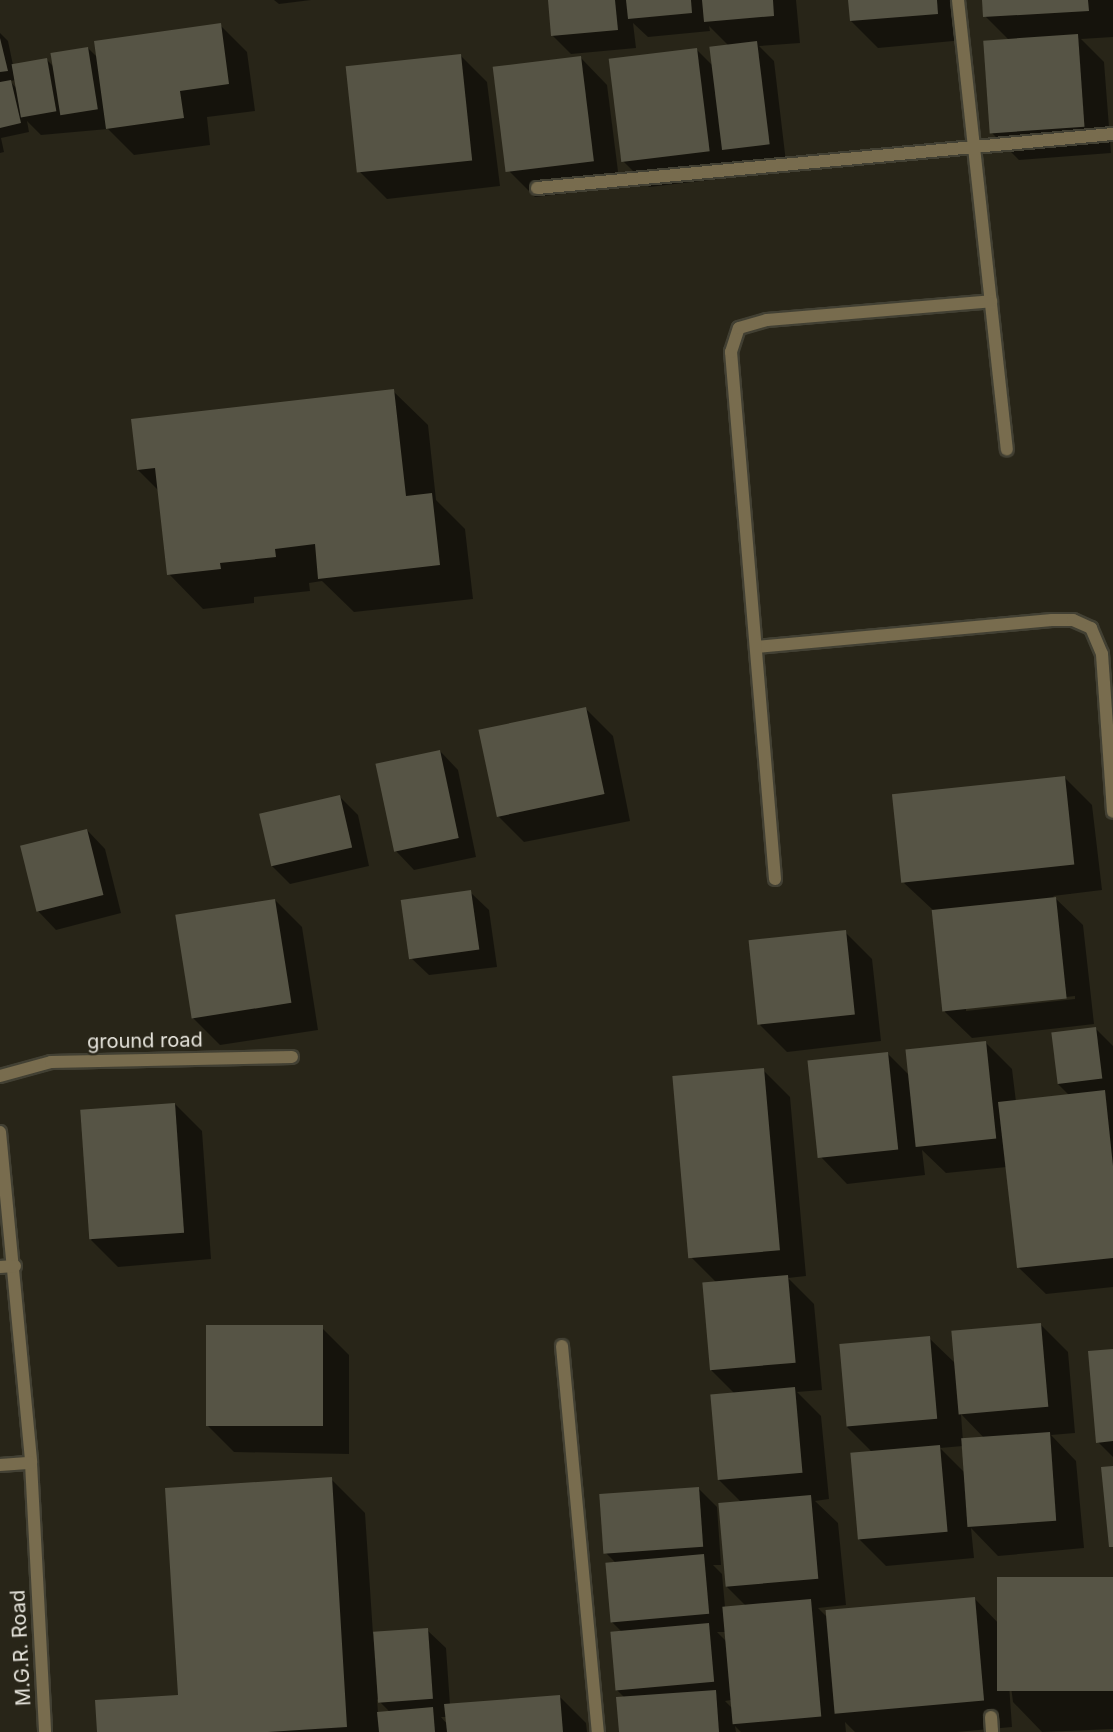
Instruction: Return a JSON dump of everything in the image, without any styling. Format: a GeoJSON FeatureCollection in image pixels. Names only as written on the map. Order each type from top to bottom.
{"type":"FeatureCollection","features":[{"type":"Feature","properties":{"kind":"street"},"geometry":{"type":"LineString","coordinates":[[958,0],[1007,449]]}},
{"type":"Feature","properties":{"kind":"street"},"geometry":{"type":"LineString","coordinates":[[537,188],[1113,134]]}},
{"type":"Feature","properties":{"kind":"street"},"geometry":{"type":"LineString","coordinates":[[775,879],[731,352],[739,328],[767,320],[991,301]]}},
{"type":"Feature","properties":{"kind":"street"},"geometry":{"type":"LineString","coordinates":[[756,648],[1052,620],[1073,620],[1091,628],[1102,654],[1113,812]]}},
{"type":"Feature","properties":{"kind":"street","name":"ground road"},"geometry":{"type":"LineString","coordinates":[[0,1076],[51,1062],[292,1057]]}},
{"type":"Feature","properties":{"kind":"street","name":"M.G.R. Road"},"geometry":{"type":"LineString","coordinates":[[0,1132],[15,1266],[31,1462],[45,1732]]}},
{"type":"Feature","properties":{"kind":"street"},"geometry":{"type":"LineString","coordinates":[[0,1267],[15,1266]]}},
{"type":"Feature","properties":{"kind":"street"},"geometry":{"type":"LineString","coordinates":[[562,1346],[598,1732]]}},
{"type":"Feature","properties":{"kind":"street"},"geometry":{"type":"LineString","coordinates":[[0,1465],[31,1462]]}},
{"type":"Feature","properties":{"kind":"street"},"geometry":{"type":"LineString","coordinates":[[991,1717],[992,1732]]}},
{"type":"Feature","properties":{"kind":"building"},"geometry":{"type":"Polygon","coordinates":[[[548,0],[615,0],[618,30],[551,36],[548,0]]]}},
{"type":"Feature","properties":{"kind":"building"},"geometry":{"type":"Polygon","coordinates":[[[626,0],[691,0],[692,13],[628,19],[626,0]]]}},
{"type":"Feature","properties":{"kind":"building"},"geometry":{"type":"Polygon","coordinates":[[[702,0],[773,0],[774,16],[704,22],[702,0]]]}},
{"type":"Feature","properties":{"kind":"building"},"geometry":{"type":"Polygon","coordinates":[[[848,0],[937,0],[938,14],[850,21],[848,0]]]}},
{"type":"Feature","properties":{"kind":"building"},"geometry":{"type":"Polygon","coordinates":[[[982,0],[1088,0],[1089,11],[983,17],[982,0]]]}},
{"type":"Feature","properties":{"kind":"building"},"geometry":{"type":"Polygon","coordinates":[[[221,23],[229,84],[180,91],[184,118],[106,129],[94,41],[221,23]]]}},
{"type":"Feature","properties":{"kind":"building"},"geometry":{"type":"Polygon","coordinates":[[[1078,34],[1084,127],[990,133],[983,41],[1078,34]]]}},
{"type":"Feature","properties":{"kind":"building"},"geometry":{"type":"Polygon","coordinates":[[[0,38],[8,71],[0,72],[0,38]]]}},
{"type":"Feature","properties":{"kind":"building"},"geometry":{"type":"Polygon","coordinates":[[[757,41],[770,144],[722,150],[709,47],[757,41]]]}},
{"type":"Feature","properties":{"kind":"building"},"geometry":{"type":"Polygon","coordinates":[[[88,47],[98,109],[60,115],[50,53],[88,47]]]}},
{"type":"Feature","properties":{"kind":"building"},"geometry":{"type":"Polygon","coordinates":[[[697,48],[710,151],[621,162],[609,59],[697,48]]]}},
{"type":"Feature","properties":{"kind":"building"},"geometry":{"type":"Polygon","coordinates":[[[461,54],[472,160],[357,173],[346,66],[461,54]]]}},
{"type":"Feature","properties":{"kind":"building"},"geometry":{"type":"Polygon","coordinates":[[[581,56],[594,161],[506,172],[493,67],[581,56]]]}},
{"type":"Feature","properties":{"kind":"building"},"geometry":{"type":"Polygon","coordinates":[[[47,58],[56,111],[21,117],[12,64],[47,58]]]}},
{"type":"Feature","properties":{"kind":"building"},"geometry":{"type":"Polygon","coordinates":[[[11,80],[21,123],[0,128],[0,82],[11,80]]]}},
{"type":"Feature","properties":{"kind":"building"},"geometry":{"type":"Polygon","coordinates":[[[394,389],[406,496],[432,493],[440,565],[318,579],[315,544],[275,549],[276,557],[220,563],[221,569],[167,575],[155,468],[137,470],[131,419],[394,389]]]}},
{"type":"Feature","properties":{"kind":"building"},"geometry":{"type":"Polygon","coordinates":[[[586,707],[605,794],[497,817],[478,730],[586,707]]]}},
{"type":"Feature","properties":{"kind":"building"},"geometry":{"type":"Polygon","coordinates":[[[440,750],[459,838],[394,852],[375,764],[440,750]]]}},
{"type":"Feature","properties":{"kind":"building"},"geometry":{"type":"Polygon","coordinates":[[[1065,776],[1074,865],[901,883],[892,794],[1065,776]]]}},
{"type":"Feature","properties":{"kind":"building"},"geometry":{"type":"Polygon","coordinates":[[[340,795],[352,848],[271,866],[259,814],[340,795]]]}},
{"type":"Feature","properties":{"kind":"building"},"geometry":{"type":"Polygon","coordinates":[[[87,829],[103,895],[37,912],[20,846],[87,829]]]}},
{"type":"Feature","properties":{"kind":"building"},"geometry":{"type":"Polygon","coordinates":[[[471,890],[479,949],[409,959],[401,900],[471,890]]]}},
{"type":"Feature","properties":{"kind":"building"},"geometry":{"type":"Polygon","coordinates":[[[1056,897],[1067,998],[942,1012],[932,910],[1056,897]]]}},
{"type":"Feature","properties":{"kind":"building"},"geometry":{"type":"Polygon","coordinates":[[[275,899],[291,1003],[192,1019],[175,915],[275,899]]]}},
{"type":"Feature","properties":{"kind":"building"},"geometry":{"type":"Polygon","coordinates":[[[846,930],[855,1015],[757,1025],[749,940],[846,930]]]}},
{"type":"Feature","properties":{"kind":"building"},"geometry":{"type":"Polygon","coordinates":[[[1096,1027],[1102,1079],[1058,1084],[1051,1032],[1096,1027]]]}},
{"type":"Feature","properties":{"kind":"building"},"geometry":{"type":"Polygon","coordinates":[[[986,1041],[996,1138],[916,1147],[905,1049],[986,1041]]]}},
{"type":"Feature","properties":{"kind":"building"},"geometry":{"type":"Polygon","coordinates":[[[888,1052],[898,1149],[818,1158],[807,1060],[888,1052]]]}},
{"type":"Feature","properties":{"kind":"building"},"geometry":{"type":"Polygon","coordinates":[[[764,1068],[780,1250],[688,1258],[672,1076],[764,1068]]]}},
{"type":"Feature","properties":{"kind":"building"},"geometry":{"type":"Polygon","coordinates":[[[1105,1090],[1113,1166],[1113,1258],[1017,1268],[998,1102],[1105,1090]]]}},
{"type":"Feature","properties":{"kind":"building"},"geometry":{"type":"Polygon","coordinates":[[[175,1103],[184,1233],[89,1239],[80,1110],[175,1103]]]}},
{"type":"Feature","properties":{"kind":"building"},"geometry":{"type":"Polygon","coordinates":[[[788,1275],[796,1363],[710,1370],[702,1282],[788,1275]]]}},
{"type":"Feature","properties":{"kind":"building"},"geometry":{"type":"Polygon","coordinates":[[[1041,1323],[1048,1407],[959,1415],[951,1331],[1041,1323]]]}},
{"type":"Feature","properties":{"kind":"building"},"geometry":{"type":"Polygon","coordinates":[[[206,1325],[323,1325],[323,1426],[206,1426],[206,1325]]]}},
{"type":"Feature","properties":{"kind":"building"},"geometry":{"type":"Polygon","coordinates":[[[930,1336],[937,1419],[847,1427],[839,1344],[930,1336]]]}},
{"type":"Feature","properties":{"kind":"building"},"geometry":{"type":"Polygon","coordinates":[[[1113,1349],[1113,1441],[1096,1443],[1088,1351],[1113,1349]]]}},
{"type":"Feature","properties":{"kind":"building"},"geometry":{"type":"Polygon","coordinates":[[[795,1387],[802,1473],[718,1480],[710,1394],[795,1387]]]}},
{"type":"Feature","properties":{"kind":"building"},"geometry":{"type":"Polygon","coordinates":[[[1050,1432],[1056,1521],[967,1527],[961,1438],[1050,1432]]]}},
{"type":"Feature","properties":{"kind":"building"},"geometry":{"type":"Polygon","coordinates":[[[940,1445],[948,1532],[858,1540],[850,1453],[940,1445]]]}},
{"type":"Feature","properties":{"kind":"building"},"geometry":{"type":"Polygon","coordinates":[[[1113,1466],[1113,1547],[1109,1547],[1101,1467],[1113,1466]]]}},
{"type":"Feature","properties":{"kind":"building"},"geometry":{"type":"Polygon","coordinates":[[[332,1477],[347,1727],[268,1732],[97,1732],[95,1700],[178,1695],[165,1488],[332,1477]]]}},
{"type":"Feature","properties":{"kind":"building"},"geometry":{"type":"Polygon","coordinates":[[[699,1487],[703,1547],[603,1554],[599,1494],[699,1487]]]}},
{"type":"Feature","properties":{"kind":"building"},"geometry":{"type":"Polygon","coordinates":[[[811,1495],[818,1579],[726,1587],[718,1503],[811,1495]]]}},
{"type":"Feature","properties":{"kind":"building"},"geometry":{"type":"Polygon","coordinates":[[[704,1554],[709,1614],[611,1622],[605,1563],[704,1554]]]}},
{"type":"Feature","properties":{"kind":"building"},"geometry":{"type":"Polygon","coordinates":[[[997,1577],[1113,1577],[1113,1691],[997,1691],[997,1577]]]}},
{"type":"Feature","properties":{"kind":"building"},"geometry":{"type":"Polygon","coordinates":[[[975,1597],[984,1701],[835,1714],[826,1610],[975,1597]]]}},
{"type":"Feature","properties":{"kind":"building"},"geometry":{"type":"Polygon","coordinates":[[[811,1599],[821,1717],[733,1724],[722,1607],[811,1599]]]}},
{"type":"Feature","properties":{"kind":"building"},"geometry":{"type":"Polygon","coordinates":[[[709,1623],[714,1682],[616,1690],[610,1632],[709,1623]]]}},
{"type":"Feature","properties":{"kind":"building"},"geometry":{"type":"Polygon","coordinates":[[[428,1628],[433,1699],[378,1703],[373,1632],[428,1628]]]}},
{"type":"Feature","properties":{"kind":"building"},"geometry":{"type":"Polygon","coordinates":[[[716,1690],[719,1732],[619,1732],[616,1697],[716,1690]]]}},
{"type":"Feature","properties":{"kind":"building"},"geometry":{"type":"Polygon","coordinates":[[[560,1695],[563,1732],[447,1732],[444,1704],[560,1695]]]}},
{"type":"Feature","properties":{"kind":"building"},"geometry":{"type":"Polygon","coordinates":[[[433,1707],[435,1732],[379,1732],[377,1712],[433,1707]]]}}]}
